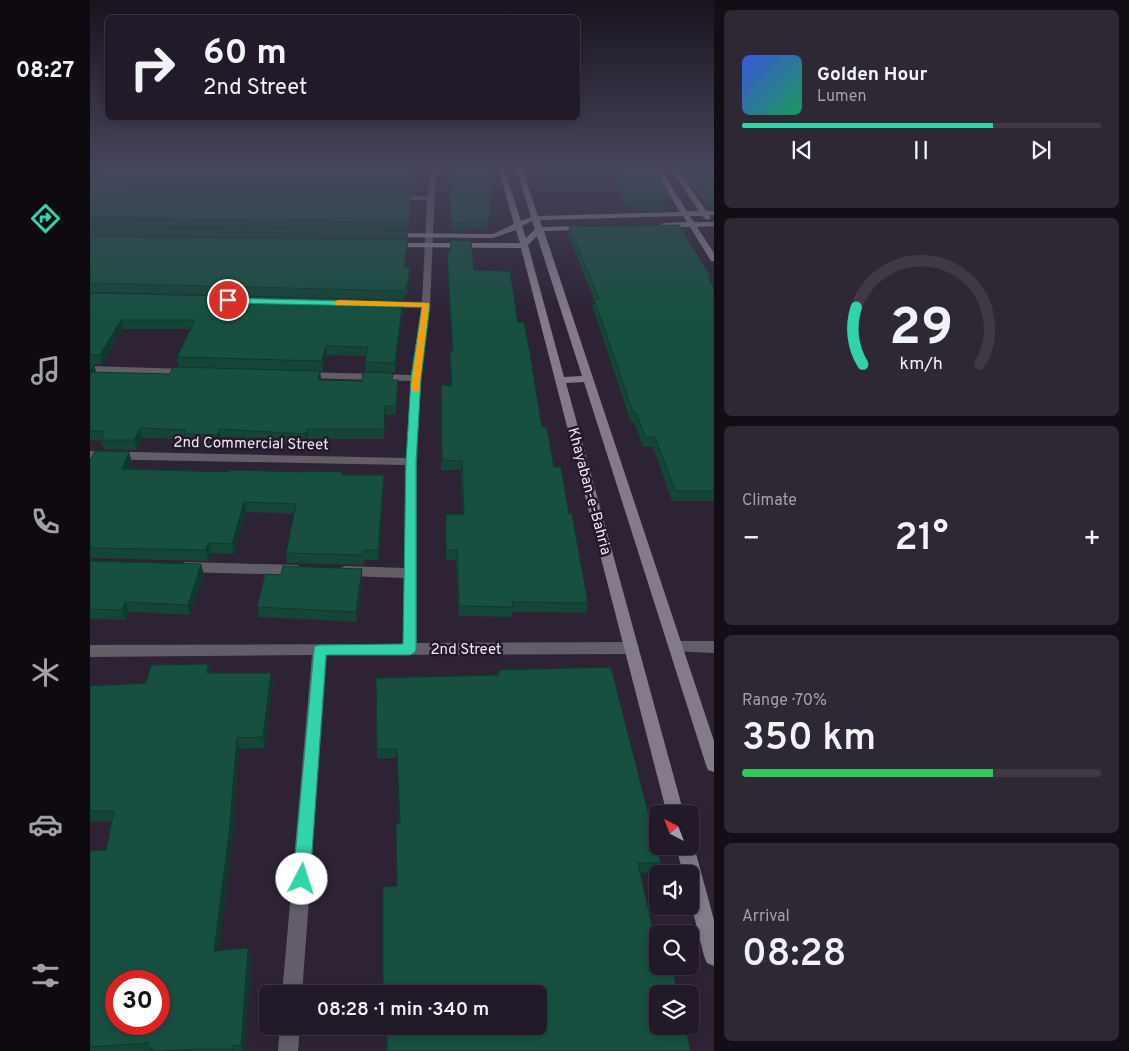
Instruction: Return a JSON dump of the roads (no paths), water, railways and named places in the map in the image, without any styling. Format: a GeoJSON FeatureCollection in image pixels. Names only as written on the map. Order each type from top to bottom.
{"type":"FeatureCollection","features":[{"type":"Feature","properties":{"kind":"main road","name":"Khayaban-e-Bahria"},"geometry":{"type":"LineString","coordinates":[[515,217],[524,245],[674,805]]}},
{"type":"Feature","properties":{"kind":"main road","name":"Khayaban-e-Bahria"},"geometry":{"type":"LineString","coordinates":[[536,217],[714,765]]}},
{"type":"Feature","properties":{"kind":"main road"},"geometry":{"type":"LineString","coordinates":[[380,245],[493,236],[507,232],[517,226],[565,218],[594,217]]}},
{"type":"Feature","properties":{"kind":"main road"},"geometry":{"type":"LineString","coordinates":[[687,217],[714,259]]}},
{"type":"Feature","properties":{"kind":"main road"},"geometry":{"type":"LineString","coordinates":[[538,224],[595,227]]}},
{"type":"Feature","properties":{"kind":"main road"},"geometry":{"type":"LineString","coordinates":[[382,235],[430,241],[524,245],[538,224]]}},
{"type":"Feature","properties":{"kind":"main road"},"geometry":{"type":"LineString","coordinates":[[653,226],[713,226]]}},
{"type":"Feature","properties":{"kind":"main road"},"geometry":{"type":"LineString","coordinates":[[560,380],[589,379]]}},
{"type":"Feature","properties":{"kind":"main road"},"geometry":{"type":"LineString","coordinates":[[687,855],[714,956]]}},
{"type":"Feature","properties":{"kind":"street"},"geometry":{"type":"LineString","coordinates":[[410,650],[411,462],[416,378],[426,305],[432,217]]}},
{"type":"Feature","properties":{"kind":"street"},"geometry":{"type":"LineString","coordinates":[[377,304],[426,305]]}},
{"type":"Feature","properties":{"kind":"street"},"geometry":{"type":"LineString","coordinates":[[90,369],[199,372]]}},
{"type":"Feature","properties":{"kind":"street"},"geometry":{"type":"LineString","coordinates":[[298,375],[416,378]]}},
{"type":"Feature","properties":{"kind":"street","name":"2nd Commercial Street"},"geometry":{"type":"LineString","coordinates":[[90,455],[411,462]]}},
{"type":"Feature","properties":{"kind":"street"},"geometry":{"type":"LineString","coordinates":[[170,566],[310,570]]}},
{"type":"Feature","properties":{"kind":"street"},"geometry":{"type":"LineString","coordinates":[[330,571],[410,573]]}},
{"type":"Feature","properties":{"kind":"street"},"geometry":{"type":"LineString","coordinates":[[676,647],[714,647]]}},
{"type":"Feature","properties":{"kind":"street","name":"2nd Street"},"geometry":{"type":"LineString","coordinates":[[90,651],[632,648]]}},
{"type":"Feature","properties":{"kind":"street"},"geometry":{"type":"LineString","coordinates":[[293,985],[320,650]]}},
{"type":"Feature","properties":{"kind":"street"},"geometry":{"type":"LineString","coordinates":[[288,1051],[289,1035]]}}]}
